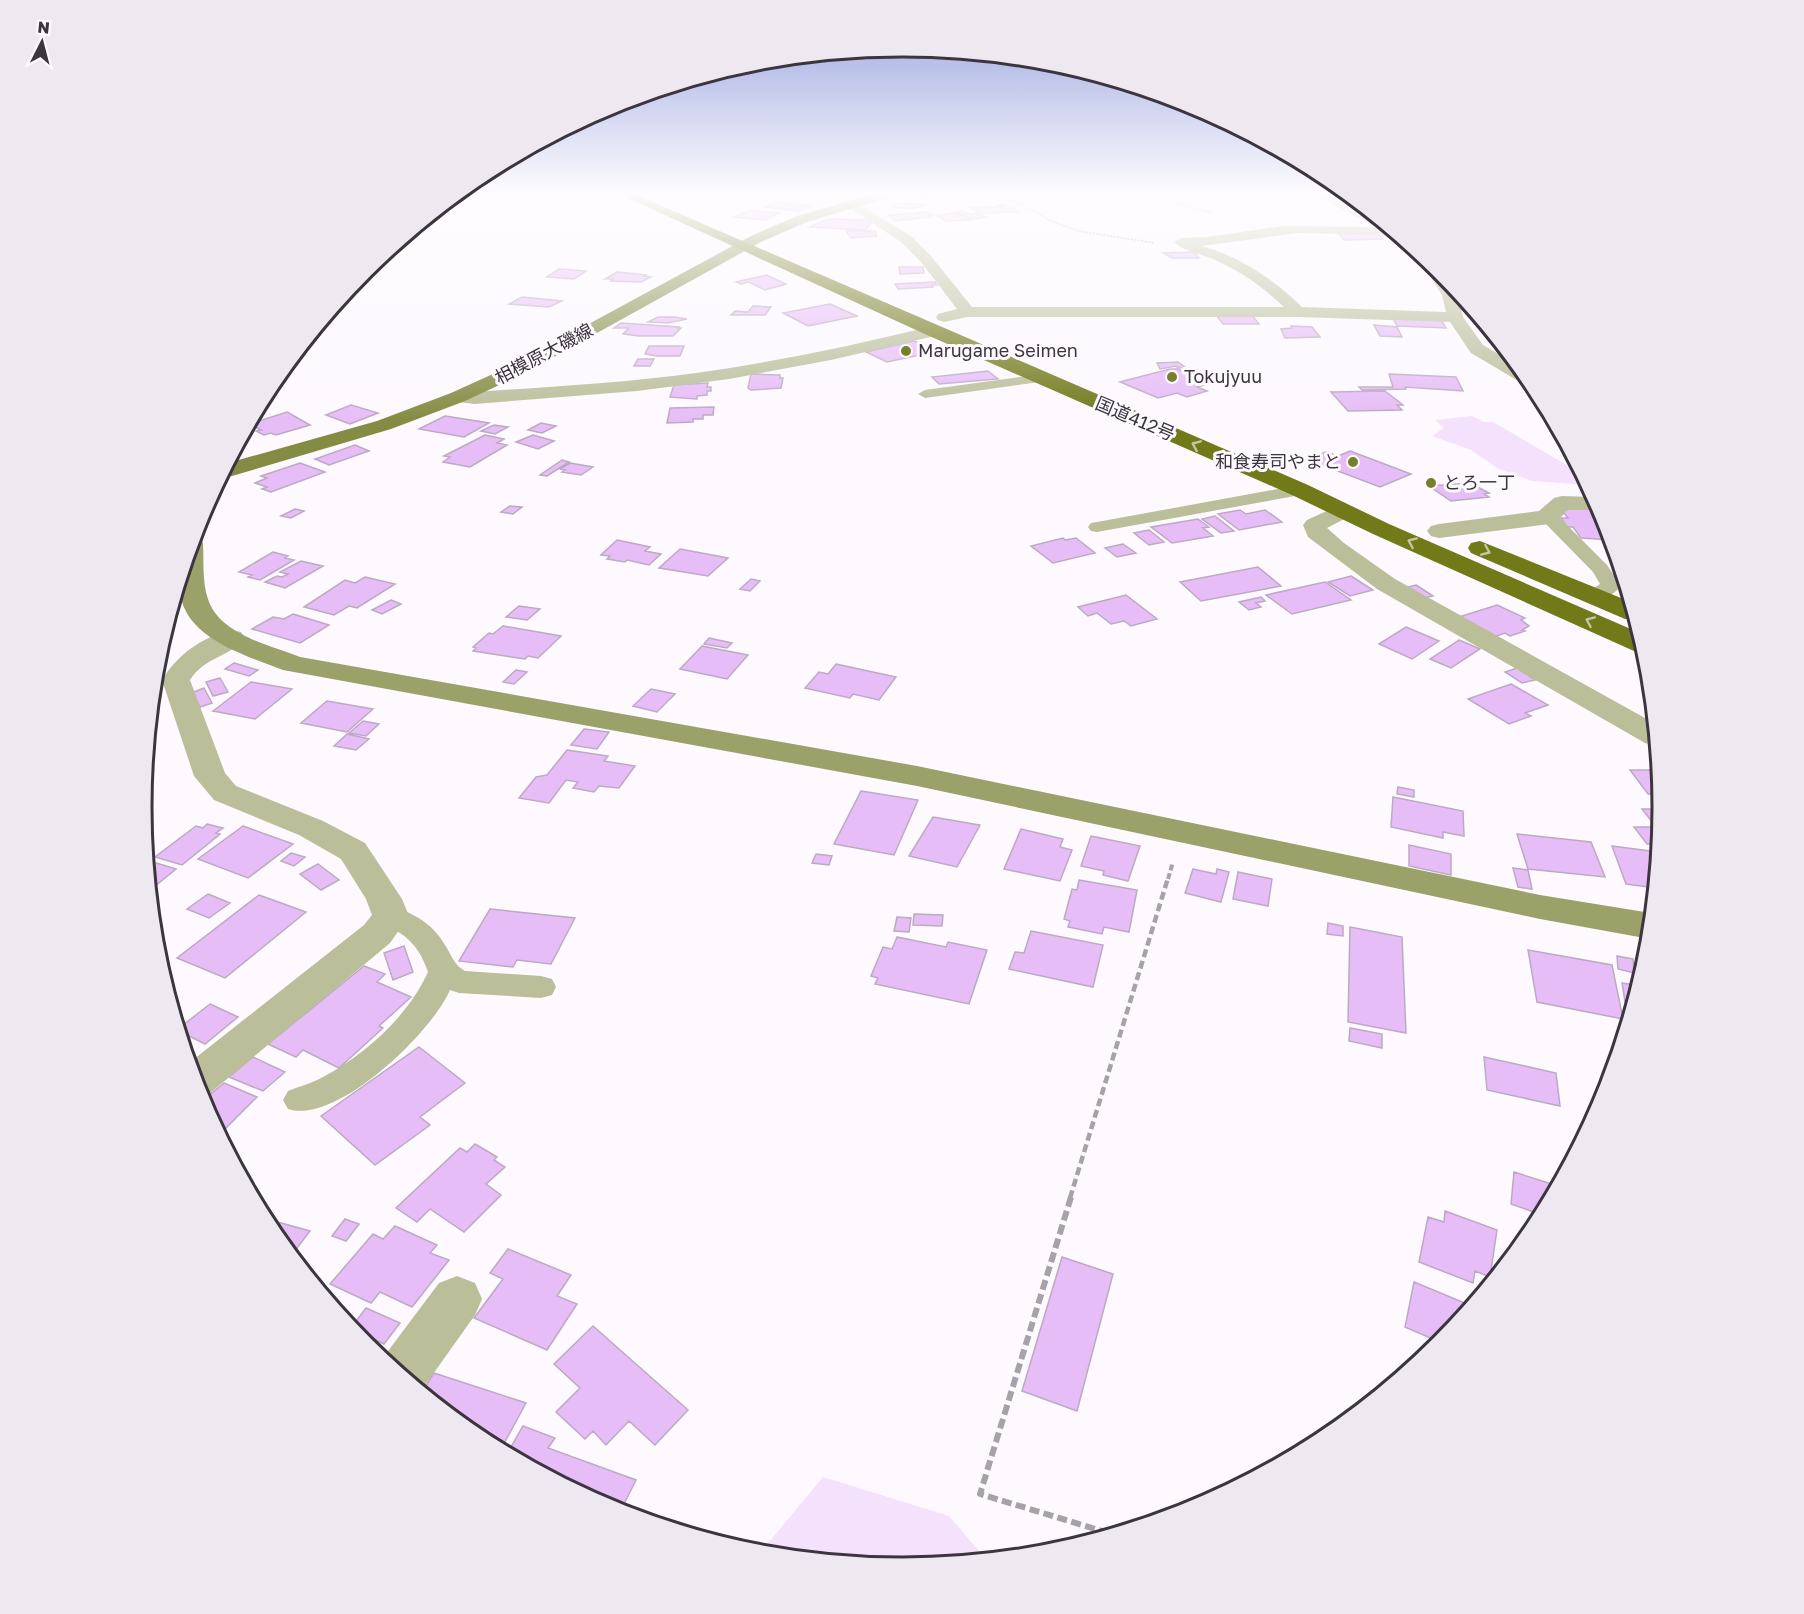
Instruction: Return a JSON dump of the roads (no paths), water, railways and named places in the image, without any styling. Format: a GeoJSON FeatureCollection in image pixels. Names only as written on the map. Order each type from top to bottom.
{"type":"FeatureCollection","features":[{"type":"Feature","properties":{"kind":"highway","name":"国道412号"},"geometry":{"type":"LineString","coordinates":[[810,269],[937,325],[1377,506]]}},
{"type":"Feature","properties":{"kind":"highway","name":"国道412号"},"geometry":{"type":"LineString","coordinates":[[937,325],[1042,378],[1300,490],[1633,640]]}},
{"type":"Feature","properties":{"kind":"highway"},"geometry":{"type":"LineString","coordinates":[[1429,527],[1625,609]]}},
{"type":"Feature","properties":{"kind":"main road","name":"相模原大磯線"},"geometry":{"type":"LineString","coordinates":[[232,469],[384,425],[458,397],[519,369],[702,269]]}},
{"type":"Feature","properties":{"kind":"street"},"geometry":{"type":"LineString","coordinates":[[934,269],[967,312]]}},
{"type":"Feature","properties":{"kind":"street"},"geometry":{"type":"LineString","coordinates":[[1245,269],[1271,285],[1298,312]]}},
{"type":"Feature","properties":{"kind":"street"},"geometry":{"type":"LineString","coordinates":[[1450,296],[1455,317],[1477,349],[1510,368]]}},
{"type":"Feature","properties":{"kind":"street"},"geometry":{"type":"LineString","coordinates":[[458,397],[474,398],[671,381],[855,350],[937,325],[967,312],[1298,312],[1455,317]]}},
{"type":"Feature","properties":{"kind":"street"},"geometry":{"type":"LineString","coordinates":[[1429,527],[1549,517],[1549,513],[1562,503],[1588,504]]}},
{"type":"Feature","properties":{"kind":"street"},"geometry":{"type":"LineString","coordinates":[[1342,510],[1315,525],[1316,532],[1335,548],[1386,584],[1648,732]]}},
{"type":"Feature","properties":{"kind":"street"},"geometry":{"type":"LineString","coordinates":[[193,565],[195,599],[208,623],[231,638],[293,664],[906,773],[1540,907],[1643,925]]}},
{"type":"Feature","properties":{"kind":"street"},"geometry":{"type":"LineString","coordinates":[[167,678],[196,656],[231,638]]}},
{"type":"Feature","properties":{"kind":"street"},"geometry":{"type":"LineString","coordinates":[[167,678],[176,680],[210,776],[225,793],[310,828],[353,851],[384,899],[391,916],[377,934],[202,1075]]}},
{"type":"Feature","properties":{"kind":"street"},"geometry":{"type":"LineString","coordinates":[[405,1369],[457,1299]]}},
{"type":"Feature","properties":{"kind":"lane"},"geometry":{"type":"LineString","coordinates":[[925,394],[1042,378]]}},
{"type":"Feature","properties":{"kind":"lane"},"geometry":{"type":"LineString","coordinates":[[1097,527],[1300,490]]}},
{"type":"Feature","properties":{"kind":"lane"},"geometry":{"type":"LineString","coordinates":[[1549,517],[1600,569],[1611,586],[1593,596]]}},
{"type":"Feature","properties":{"kind":"lane"},"geometry":{"type":"LineString","coordinates":[[391,916],[413,926],[435,949],[443,972],[459,982],[541,987]]}},
{"type":"Feature","properties":{"kind":"lane"},"geometry":{"type":"LineString","coordinates":[[300,1101],[334,1087],[370,1064],[408,1027],[432,999],[443,972]]}},
{"type":"Feature","properties":{"kind":"place","name":"Marugame Seimen"},"geometry":{"type":"Point","coordinates":[906,351]}},
{"type":"Feature","properties":{"kind":"place","name":"Tokujyuu"},"geometry":{"type":"Point","coordinates":[1172,377]}},
{"type":"Feature","properties":{"kind":"place","name":"和食寿司やまと"},"geometry":{"type":"Point","coordinates":[1353,462]}},
{"type":"Feature","properties":{"kind":"place","name":"とろ一丁"},"geometry":{"type":"Point","coordinates":[1431,483]}}]}
